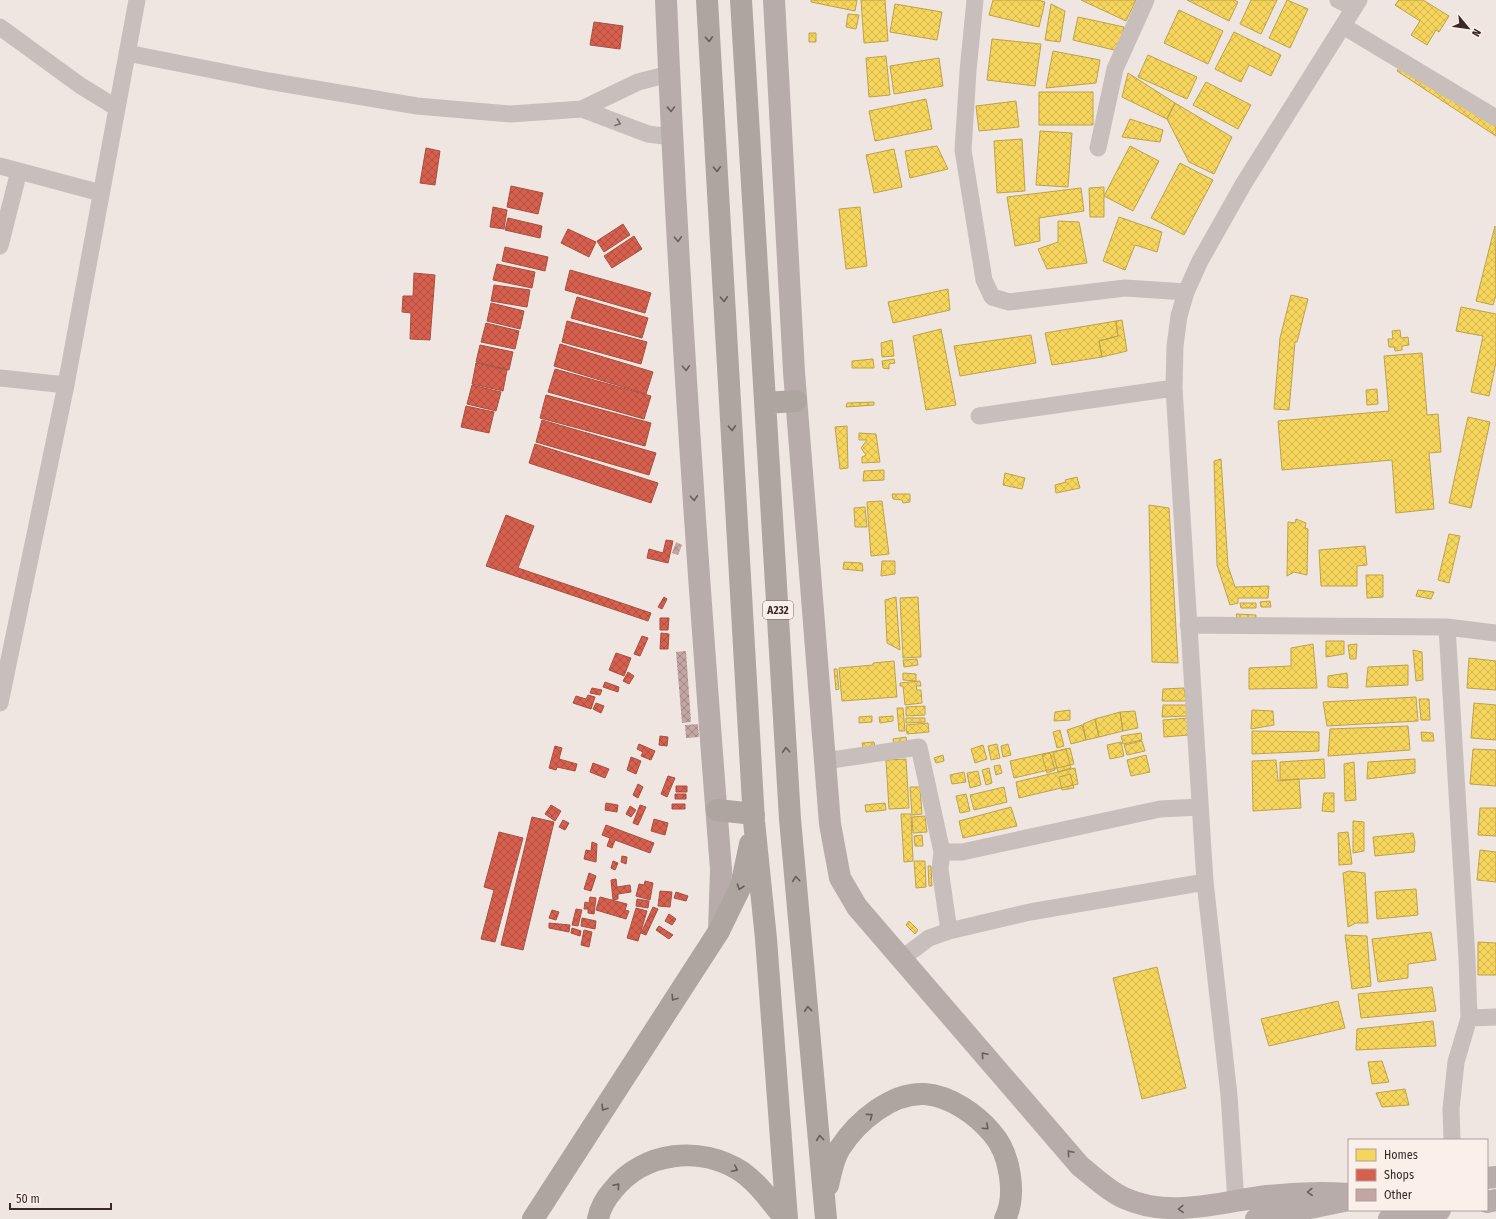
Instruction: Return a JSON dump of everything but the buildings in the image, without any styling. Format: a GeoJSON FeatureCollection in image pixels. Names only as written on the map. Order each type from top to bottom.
{"type":"FeatureCollection","features":[{"type":"Feature","properties":{"kind":"highway"},"geometry":{"type":"LineString","coordinates":[[707,0],[754,818],[766,939],[786,1219]]}},
{"type":"Feature","properties":{"kind":"highway","name":"A232"},"geometry":{"type":"LineString","coordinates":[[741,0],[790,819],[826,1219]]}},
{"type":"Feature","properties":{"kind":"highway"},"geometry":{"type":"LineString","coordinates":[[765,403],[796,401]]}},
{"type":"Feature","properties":{"kind":"highway"},"geometry":{"type":"LineString","coordinates":[[717,810],[754,818]]}},
{"type":"Feature","properties":{"kind":"highway"},"geometry":{"type":"LineString","coordinates":[[533,1219],[718,931],[741,886],[754,818]]}},
{"type":"Feature","properties":{"kind":"highway"},"geometry":{"type":"LineString","coordinates":[[825,1196],[833,1166],[840,1149],[868,1116],[891,1103],[908,1096],[925,1094],[960,1106],[977,1118],[993,1134],[1008,1164],[1012,1181],[1011,1199],[1005,1219]]}},
{"type":"Feature","properties":{"kind":"highway"},"geometry":{"type":"LineString","coordinates":[[598,1219],[606,1199],[619,1183],[633,1170],[648,1162],[666,1157],[704,1156],[723,1162],[742,1172],[756,1184],[786,1219]]}},
{"type":"Feature","properties":{"kind":"main road"},"geometry":{"type":"LineString","coordinates":[[666,0],[672,137],[692,462],[721,869],[718,931]]}},
{"type":"Feature","properties":{"kind":"main road"},"geometry":{"type":"LineString","coordinates":[[774,0],[796,401],[830,824],[840,878],[857,907],[1080,1166],[1124,1198],[1147,1206],[1169,1209],[1198,1208],[1296,1193],[1314,1192],[1348,1194]]}},
{"type":"Feature","properties":{"kind":"main road"},"geometry":{"type":"LineString","coordinates":[[1256,1219],[1348,1200]]}},
{"type":"Feature","properties":{"kind":"main road"},"geometry":{"type":"LineString","coordinates":[[1401,1218],[1435,1211]]}},
{"type":"Feature","properties":{"kind":"street"},"geometry":{"type":"LineString","coordinates":[[0,703],[66,385],[136,0]]}},
{"type":"Feature","properties":{"kind":"street"},"geometry":{"type":"LineString","coordinates":[[975,0],[968,71],[964,150],[984,280],[992,296],[1009,302],[1125,288],[1186,292]]}},
{"type":"Feature","properties":{"kind":"street"},"geometry":{"type":"LineString","coordinates":[[1098,148],[1116,69],[1146,0]]}},
{"type":"Feature","properties":{"kind":"street"},"geometry":{"type":"LineString","coordinates":[[1236,1202],[1229,1095],[1206,882],[1200,807],[1174,388],[1175,346],[1179,316],[1186,292],[1200,261],[1244,183],[1356,4],[1338,0]]}},
{"type":"Feature","properties":{"kind":"street"},"geometry":{"type":"LineString","coordinates":[[1343,26],[1496,118]]}},
{"type":"Feature","properties":{"kind":"street"},"geometry":{"type":"LineString","coordinates":[[0,27],[81,86],[117,108]]}},
{"type":"Feature","properties":{"kind":"street"},"geometry":{"type":"LineString","coordinates":[[127,53],[268,81],[417,106],[511,114],[582,109],[638,82],[669,74]]}},
{"type":"Feature","properties":{"kind":"street"},"geometry":{"type":"LineString","coordinates":[[582,109],[648,134],[672,137]]}},
{"type":"Feature","properties":{"kind":"street"},"geometry":{"type":"LineString","coordinates":[[0,166],[102,193]]}},
{"type":"Feature","properties":{"kind":"street"},"geometry":{"type":"LineString","coordinates":[[0,246],[19,171]]}},
{"type":"Feature","properties":{"kind":"street"},"geometry":{"type":"LineString","coordinates":[[0,378],[66,385]]}},
{"type":"Feature","properties":{"kind":"street"},"geometry":{"type":"LineString","coordinates":[[979,416],[1174,388]]}},
{"type":"Feature","properties":{"kind":"street"},"geometry":{"type":"LineString","coordinates":[[1188,625],[1447,627],[1496,633]]}},
{"type":"Feature","properties":{"kind":"street"},"geometry":{"type":"LineString","coordinates":[[1447,627],[1467,958],[1469,1018],[1456,1062],[1450,1109],[1452,1139]]}},
{"type":"Feature","properties":{"kind":"street"},"geometry":{"type":"LineString","coordinates":[[825,761],[919,747],[942,852],[940,869],[949,931]]}},
{"type":"Feature","properties":{"kind":"street"},"geometry":{"type":"LineString","coordinates":[[942,852],[962,852],[1160,809],[1200,807]]}},
{"type":"Feature","properties":{"kind":"street"},"geometry":{"type":"LineString","coordinates":[[901,959],[929,938],[949,931],[1030,912],[1206,882]]}},
{"type":"Feature","properties":{"kind":"street"},"geometry":{"type":"LineString","coordinates":[[1469,1018],[1496,1017]]}}]}
